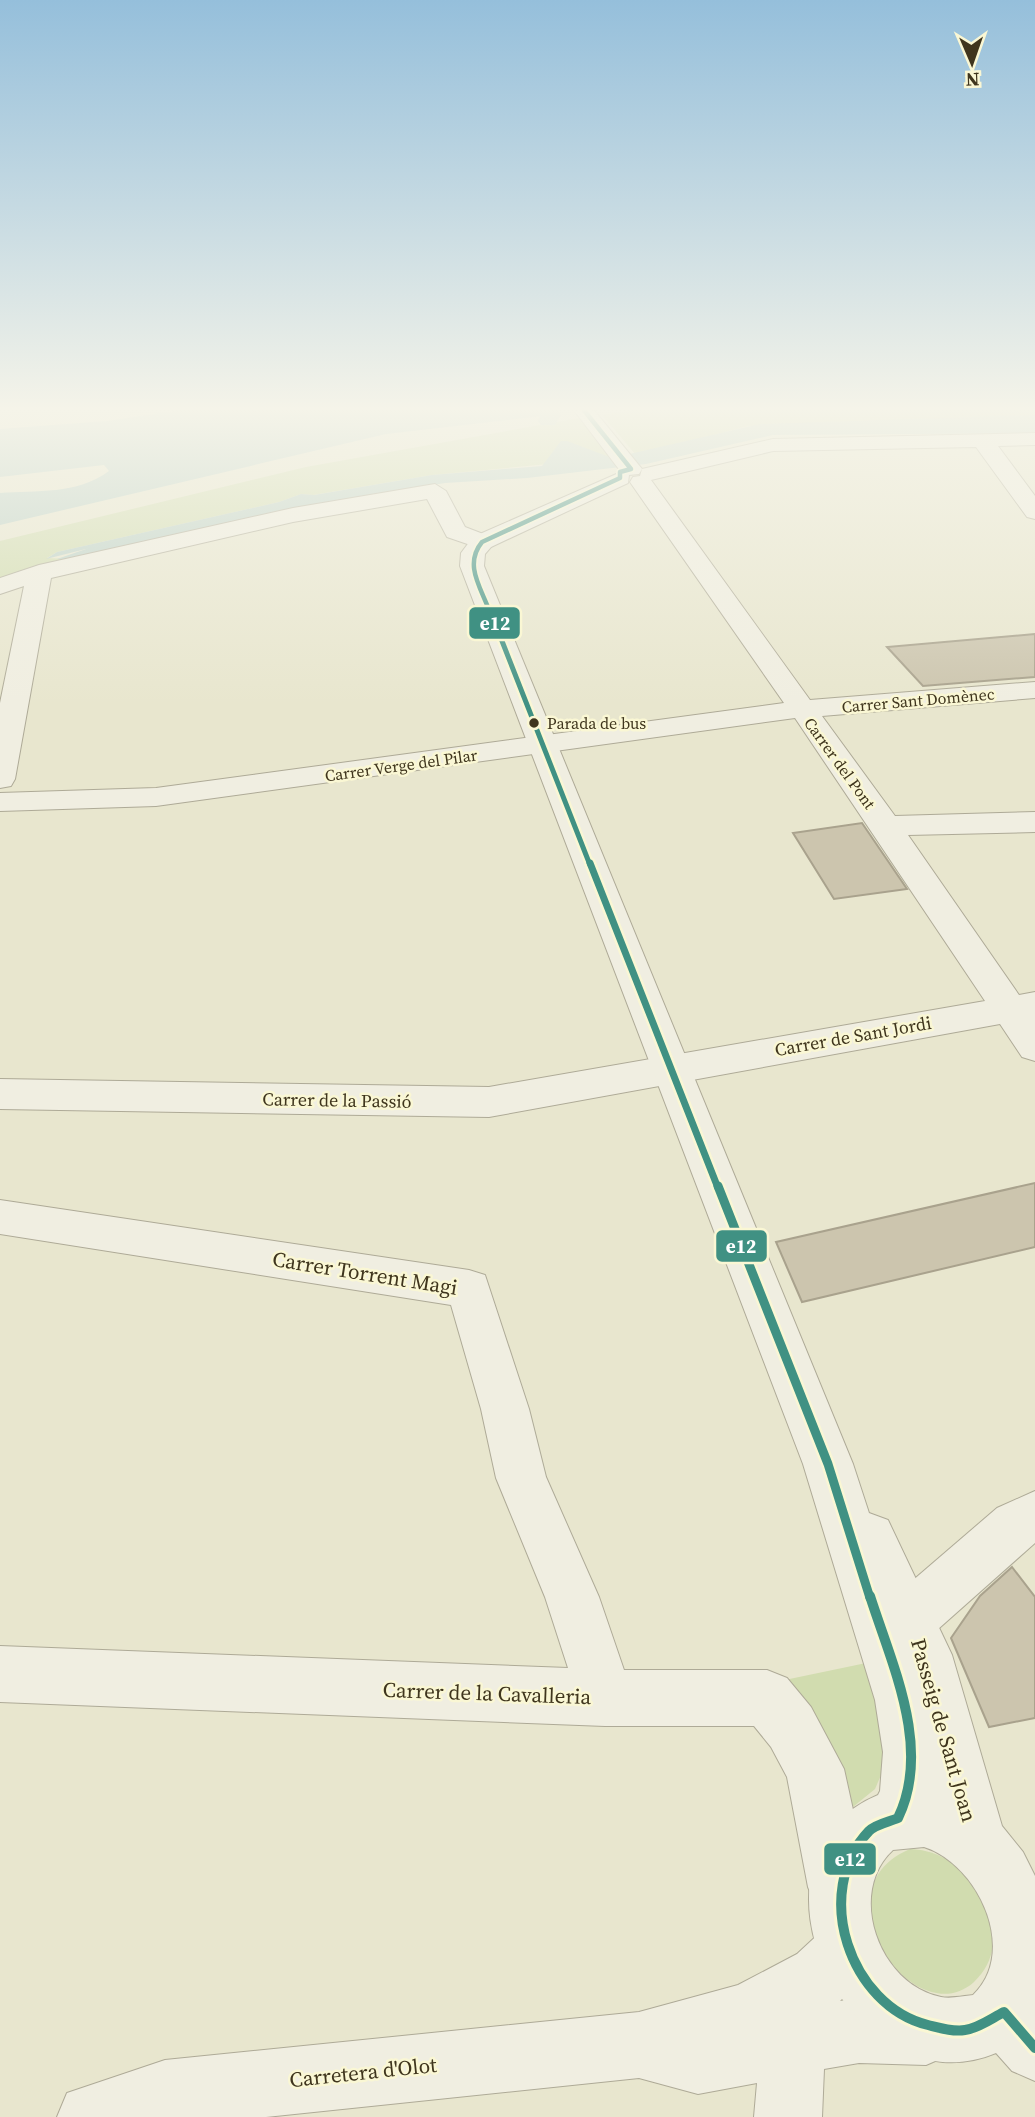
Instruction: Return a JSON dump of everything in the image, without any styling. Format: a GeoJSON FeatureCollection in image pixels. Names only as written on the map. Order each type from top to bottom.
{"type":"FeatureCollection","features":[{"type":"Feature","properties":{"kind":"street"},"geometry":{"type":"LineString","coordinates":[[0,586],[39,572],[336,508]]}},
{"type":"Feature","properties":{"kind":"street"},"geometry":{"type":"LineString","coordinates":[[443,508],[455,533],[482,542],[558,508]]}},
{"type":"Feature","properties":{"kind":"street","name":"Carrer del Pont"},"geometry":{"type":"LineString","coordinates":[[658,508],[800,709],[1022,1007],[1035,1047]]}},
{"type":"Feature","properties":{"kind":"street","name":"Passeig de Sant Joan"},"geometry":{"type":"LineString","coordinates":[[482,542],[473,553],[472,566],[828,1464],[903,1700],[912,1752],[909,1795],[898,1818]]}},
{"type":"Feature","properties":{"kind":"street"},"geometry":{"type":"LineString","coordinates":[[0,779],[39,572]]}},
{"type":"Feature","properties":{"kind":"street","name":"Carrer Sant Domènec"},"geometry":{"type":"LineString","coordinates":[[800,709],[1035,690]]}},
{"type":"Feature","properties":{"kind":"street","name":"Carrer Verge del Pilar"},"geometry":{"type":"LineString","coordinates":[[0,802],[156,797],[800,709]]}},
{"type":"Feature","properties":{"kind":"street"},"geometry":{"type":"LineString","coordinates":[[886,826],[1035,822]]}},
{"type":"Feature","properties":{"kind":"street","name":"Carrer de Sant Jordi"},"geometry":{"type":"LineString","coordinates":[[670,1068],[1022,1007]]}},
{"type":"Feature","properties":{"kind":"street","name":"Carrer de la Passió"},"geometry":{"type":"LineString","coordinates":[[0,1094],[489,1102],[670,1068]]}},
{"type":"Feature","properties":{"kind":"street","name":"Carrer Torrent Magi"},"geometry":{"type":"LineString","coordinates":[[0,1217],[469,1289],[505,1409],[521,1478],[572,1597],[605,1698]]}},
{"type":"Feature","properties":{"kind":"street","name":"Passeig de Sant Joan"},"geometry":{"type":"LineString","coordinates":[[828,1464],[881,1558],[925,1655],[976,1842]]}},
{"type":"Feature","properties":{"kind":"street"},"geometry":{"type":"LineString","coordinates":[[909,1619],[1028,1531]]}},
{"type":"Feature","properties":{"kind":"street","name":"Carrer de la Cavalleria"},"geometry":{"type":"LineString","coordinates":[[0,1674],[605,1698],[767,1699],[791,1727],[815,1769],[839,1887]]}},
{"type":"Feature","properties":{"kind":"street","name":"Passeig de Sant Joan"},"geometry":{"type":"LineString","coordinates":[[924,1817],[951,1825],[976,1842],[998,1865],[1015,1894],[1024,1926],[1026,1958],[1019,1987],[1019,2030],[984,2026],[961,2032],[936,2032],[895,2014],[863,1979],[847,1950],[839,1918],[839,1887],[850,1855],[870,1830],[898,1818],[924,1817]]}},
{"type":"Feature","properties":{"kind":"street","name":"Carretera d'Olot"},"geometry":{"type":"LineString","coordinates":[[91,2117],[149,2105],[639,2045],[748,2015],[820,1977],[847,1950]]}},
{"type":"Feature","properties":{"kind":"street","name":"Carretera d'Olot"},"geometry":{"type":"LineString","coordinates":[[639,2045],[698,2061],[793,2041],[859,2031],[936,2032]]}},
{"type":"Feature","properties":{"kind":"street"},"geometry":{"type":"LineString","coordinates":[[788,2117],[793,2041]]}},
{"type":"Feature","properties":{"kind":"green space"},"geometry":{"type":"Polygon","coordinates":[[[137,508],[253,508],[57,552],[47,558],[70,559],[0,579],[0,541],[137,508]]]}},
{"type":"Feature","properties":{"kind":"green space"},"geometry":{"type":"Polygon","coordinates":[[[871,1662],[894,1745],[875,1789],[848,1811],[775,1682],[871,1662]]]}},
{"type":"Feature","properties":{"kind":"green space"},"geometry":{"type":"Polygon","coordinates":[[[910,1849],[927,1851],[958,1867],[982,1894],[989,1910],[993,1945],[987,1965],[974,1982],[950,1993],[925,1990],[902,1974],[883,1951],[871,1923],[870,1895],[882,1869],[910,1849]]]}},
{"type":"Feature","properties":{"kind":"shaded area"},"geometry":{"type":"Polygon","coordinates":[[[0,508],[73,508],[0,525],[0,508]]]}},
{"type":"Feature","properties":{"kind":"shaded area"},"geometry":{"type":"Polygon","coordinates":[[[253,508],[313,508],[70,559],[57,559],[86,549],[46,559],[57,552],[253,508]]]}},
{"type":"Feature","properties":{"kind":"building"},"geometry":{"type":"Polygon","coordinates":[[[1035,634],[1035,677],[923,686],[887,647],[1035,634]]]}},
{"type":"Feature","properties":{"kind":"building"},"geometry":{"type":"Polygon","coordinates":[[[862,823],[907,889],[834,899],[793,833],[862,823]]]}},
{"type":"Feature","properties":{"kind":"building"},"geometry":{"type":"Polygon","coordinates":[[[1035,1183],[1035,1247],[802,1302],[776,1242],[1035,1183]]]}},
{"type":"Feature","properties":{"kind":"building"},"geometry":{"type":"Polygon","coordinates":[[[1012,1567],[1035,1597],[1035,1718],[989,1727],[951,1638],[980,1596],[1012,1567]]]}},
{"type":"Feature","properties":{"kind":"transit line","name":"e12"},"geometry":{"type":"LineString","coordinates":[[556,508],[482,542],[473,553],[472,566],[828,1464],[903,1700],[912,1752],[909,1795],[898,1818],[869,1831],[850,1857],[842,1887],[842,1919],[849,1951],[864,1980],[885,2004],[912,2021],[943,2029],[963,2030],[1004,2012],[1035,2048]]}},
{"type":"Feature","properties":{"kind":"place","name":"Parada de bus"},"geometry":{"type":"Point","coordinates":[534,723]}}]}
